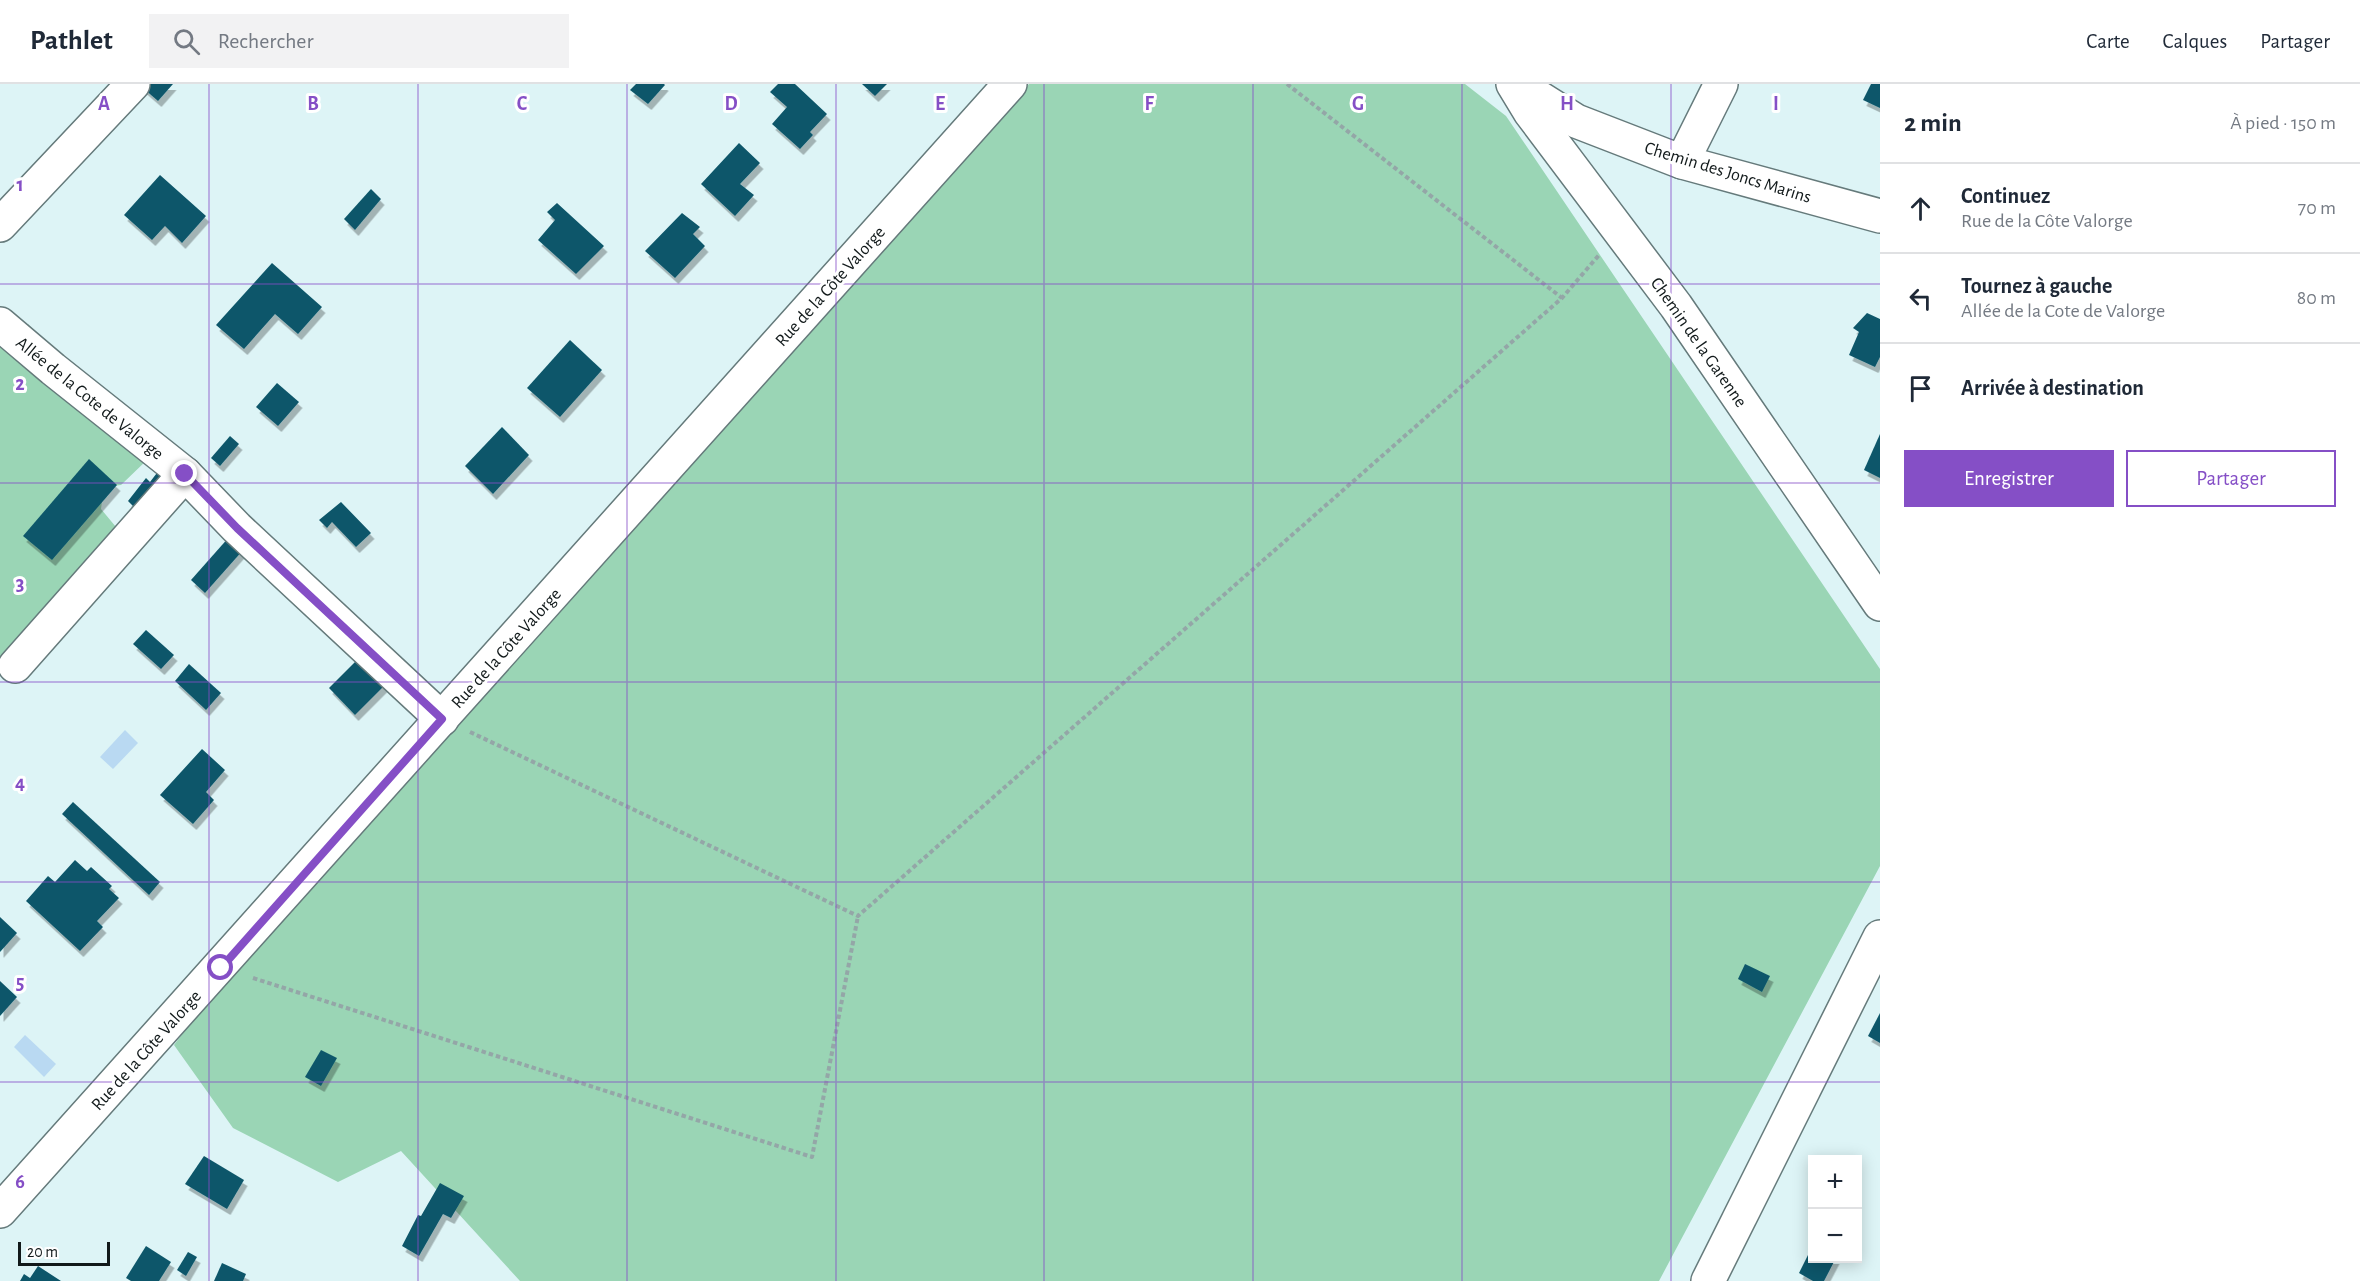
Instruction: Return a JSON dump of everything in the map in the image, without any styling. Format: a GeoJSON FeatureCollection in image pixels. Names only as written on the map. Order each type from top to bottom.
{"type":"FeatureCollection","features":[{"type":"Feature","properties":{"kind":"street"},"geometry":{"type":"LineString","coordinates":[[0,225],[133,84]]}},
{"type":"Feature","properties":{"kind":"street","name":"Rue de la Côte Valorge"},"geometry":{"type":"LineString","coordinates":[[0,1211],[221,968],[1010,84]]}},
{"type":"Feature","properties":{"kind":"street","name":"Chemin des Joncs Marins"},"geometry":{"type":"LineString","coordinates":[[1515,84],[1576,121],[1682,162],[1880,216]]}},
{"type":"Feature","properties":{"kind":"street","name":"Chemin de la Garenne"},"geometry":{"type":"LineString","coordinates":[[1515,84],[1530,112],[1676,306],[1880,604]]}},
{"type":"Feature","properties":{"kind":"street"},"geometry":{"type":"LineString","coordinates":[[1682,162],[1721,84]]}},
{"type":"Feature","properties":{"kind":"street","name":"Allée de la Cote de Valorge"},"geometry":{"type":"LineString","coordinates":[[0,324],[185,474],[237,528],[442,719]]}},
{"type":"Feature","properties":{"kind":"street"},"geometry":{"type":"LineString","coordinates":[[15,666],[185,474]]}},
{"type":"Feature","properties":{"kind":"street"},"geometry":{"type":"LineString","coordinates":[[1707,1281],[1880,937]]}},
{"type":"Feature","properties":{"kind":"path"},"geometry":{"type":"LineString","coordinates":[[1287,84],[1562,298]]}},
{"type":"Feature","properties":{"kind":"path"},"geometry":{"type":"LineString","coordinates":[[221,968],[812,1157],[858,916],[1562,298],[1619,231]]}},
{"type":"Feature","properties":{"kind":"path"},"geometry":{"type":"LineString","coordinates":[[442,719],[858,916]]}},
{"type":"Feature","properties":{"kind":"green space"},"geometry":{"type":"Polygon","coordinates":[[[1029,84],[1465,84],[1506,116],[1880,669],[1880,866],[1659,1281],[520,1281],[401,1151],[338,1182],[233,1128],[174,1045],[229,972],[1029,84]]]}},
{"type":"Feature","properties":{"kind":"green space"},"geometry":{"type":"Polygon","coordinates":[[[28,324],[149,458],[121,485],[104,487],[101,509],[116,527],[13,650],[0,658],[0,330],[28,324]]]}},
{"type":"Feature","properties":{"kind":"water"},"geometry":{"type":"Polygon","coordinates":[[[125,730],[138,743],[113,769],[100,757],[125,730]]]}},
{"type":"Feature","properties":{"kind":"water"},"geometry":{"type":"Polygon","coordinates":[[[25,1035],[56,1064],[44,1077],[14,1047],[25,1035]]]}},
{"type":"Feature","properties":{"kind":"building"},"geometry":{"type":"Polygon","coordinates":[[[146,84],[173,84],[158,101],[143,88],[146,84]]]}},
{"type":"Feature","properties":{"kind":"building"},"geometry":{"type":"Polygon","coordinates":[[[636,84],[665,85],[648,104],[630,90],[636,84]]]}},
{"type":"Feature","properties":{"kind":"building"},"geometry":{"type":"Polygon","coordinates":[[[778,84],[795,84],[827,114],[810,132],[813,135],[800,149],[772,124],[787,107],[770,92],[778,84]]]}},
{"type":"Feature","properties":{"kind":"building"},"geometry":{"type":"Polygon","coordinates":[[[862,84],[887,84],[875,96],[862,84]]]}},
{"type":"Feature","properties":{"kind":"building"},"geometry":{"type":"Polygon","coordinates":[[[1871,84],[1880,84],[1880,108],[1863,100],[1871,84]]]}},
{"type":"Feature","properties":{"kind":"building"},"geometry":{"type":"Polygon","coordinates":[[[739,143],[760,163],[740,184],[754,195],[735,216],[701,184],[739,143]]]}},
{"type":"Feature","properties":{"kind":"building"},"geometry":{"type":"Polygon","coordinates":[[[160,175],[206,216],[182,243],[165,226],[152,240],[124,215],[160,175]]]}},
{"type":"Feature","properties":{"kind":"building"},"geometry":{"type":"Polygon","coordinates":[[[371,189],[381,199],[355,230],[344,219],[371,189]]]}},
{"type":"Feature","properties":{"kind":"building"},"geometry":{"type":"Polygon","coordinates":[[[557,203],[604,246],[576,274],[538,240],[555,220],[547,212],[557,203]]]}},
{"type":"Feature","properties":{"kind":"building"},"geometry":{"type":"Polygon","coordinates":[[[682,213],[700,227],[693,234],[705,246],[675,278],[645,251],[682,213]]]}},
{"type":"Feature","properties":{"kind":"building"},"geometry":{"type":"Polygon","coordinates":[[[272,263],[322,307],[298,334],[275,314],[244,349],[216,325],[272,263]]]}},
{"type":"Feature","properties":{"kind":"building"},"geometry":{"type":"Polygon","coordinates":[[[1867,313],[1880,319],[1880,357],[1875,367],[1849,355],[1859,332],[1853,328],[1867,313]]]}},
{"type":"Feature","properties":{"kind":"building"},"geometry":{"type":"Polygon","coordinates":[[[570,340],[602,370],[560,417],[527,388],[570,340]]]}},
{"type":"Feature","properties":{"kind":"building"},"geometry":{"type":"Polygon","coordinates":[[[277,383],[299,402],[278,426],[256,407],[277,383]]]}},
{"type":"Feature","properties":{"kind":"building"},"geometry":{"type":"Polygon","coordinates":[[[502,427],[529,455],[493,494],[465,466],[502,427]]]}},
{"type":"Feature","properties":{"kind":"building"},"geometry":{"type":"Polygon","coordinates":[[[1880,434],[1880,478],[1864,470],[1880,434]]]}},
{"type":"Feature","properties":{"kind":"building"},"geometry":{"type":"Polygon","coordinates":[[[230,436],[239,444],[220,466],[211,458],[230,436]]]}},
{"type":"Feature","properties":{"kind":"building"},"geometry":{"type":"Polygon","coordinates":[[[89,459],[117,485],[52,560],[23,536],[89,459]]]}},
{"type":"Feature","properties":{"kind":"building"},"geometry":{"type":"Polygon","coordinates":[[[163,465],[173,475],[139,512],[128,501],[146,478],[150,482],[163,465]]]}},
{"type":"Feature","properties":{"kind":"building"},"geometry":{"type":"Polygon","coordinates":[[[341,502],[371,533],[356,547],[332,522],[327,528],[319,520],[341,502]]]}},
{"type":"Feature","properties":{"kind":"building"},"geometry":{"type":"Polygon","coordinates":[[[230,536],[244,549],[205,593],[191,580],[230,536]]]}},
{"type":"Feature","properties":{"kind":"building"},"geometry":{"type":"Polygon","coordinates":[[[146,630],[174,655],[161,669],[133,644],[146,630]]]}},
{"type":"Feature","properties":{"kind":"building"},"geometry":{"type":"Polygon","coordinates":[[[366,651],[391,679],[355,715],[329,688],[366,651]]]}},
{"type":"Feature","properties":{"kind":"building"},"geometry":{"type":"Polygon","coordinates":[[[189,664],[221,693],[206,710],[175,681],[189,664]]]}},
{"type":"Feature","properties":{"kind":"building"},"geometry":{"type":"Polygon","coordinates":[[[202,749],[225,770],[206,792],[214,800],[193,824],[160,795],[202,749]]]}},
{"type":"Feature","properties":{"kind":"building"},"geometry":{"type":"Polygon","coordinates":[[[73,802],[160,882],[149,895],[62,814],[73,802]]]}},
{"type":"Feature","properties":{"kind":"building"},"geometry":{"type":"Polygon","coordinates":[[[75,860],[87,871],[91,867],[112,886],[109,889],[119,898],[97,921],[103,927],[80,951],[26,901],[48,876],[55,882],[75,860]]]}},
{"type":"Feature","properties":{"kind":"building"},"geometry":{"type":"Polygon","coordinates":[[[0,917],[17,933],[0,952],[0,917]]]}},
{"type":"Feature","properties":{"kind":"building"},"geometry":{"type":"Polygon","coordinates":[[[1745,964],[1770,976],[1762,992],[1738,979],[1745,964]]]}},
{"type":"Feature","properties":{"kind":"building"},"geometry":{"type":"Polygon","coordinates":[[[0,981],[17,997],[0,1016],[0,981]]]}},
{"type":"Feature","properties":{"kind":"building"},"geometry":{"type":"Polygon","coordinates":[[[1880,1013],[1880,1043],[1868,1036],[1880,1013]]]}},
{"type":"Feature","properties":{"kind":"building"},"geometry":{"type":"Polygon","coordinates":[[[321,1050],[337,1058],[321,1086],[305,1077],[321,1050]]]}},
{"type":"Feature","properties":{"kind":"building"},"geometry":{"type":"Polygon","coordinates":[[[204,1156],[244,1180],[227,1209],[185,1184],[204,1156]]]}},
{"type":"Feature","properties":{"kind":"building"},"geometry":{"type":"Polygon","coordinates":[[[440,1183],[464,1196],[451,1218],[443,1214],[419,1256],[402,1246],[418,1215],[421,1216],[440,1183]]]}},
{"type":"Feature","properties":{"kind":"building"},"geometry":{"type":"Polygon","coordinates":[[[146,1246],[171,1262],[159,1281],[131,1281],[126,1278],[146,1246]]]}},
{"type":"Feature","properties":{"kind":"building"},"geometry":{"type":"Polygon","coordinates":[[[188,1252],[197,1257],[186,1276],[177,1270],[188,1252]]]}},
{"type":"Feature","properties":{"kind":"building"},"geometry":{"type":"Polygon","coordinates":[[[1808,1255],[1808,1263],[1833,1263],[1824,1281],[1813,1281],[1799,1273],[1808,1255]]]}},
{"type":"Feature","properties":{"kind":"building"},"geometry":{"type":"Polygon","coordinates":[[[222,1263],[246,1274],[243,1281],[214,1281],[222,1263]]]}},
{"type":"Feature","properties":{"kind":"building"},"geometry":{"type":"Polygon","coordinates":[[[38,1266],[61,1281],[20,1281],[24,1274],[30,1278],[38,1266]]]}},
{"type":"Feature","properties":{"kind":"route"},"geometry":{"type":"LineString","coordinates":[[185,474],[237,528],[442,719],[221,968]]}}]}
